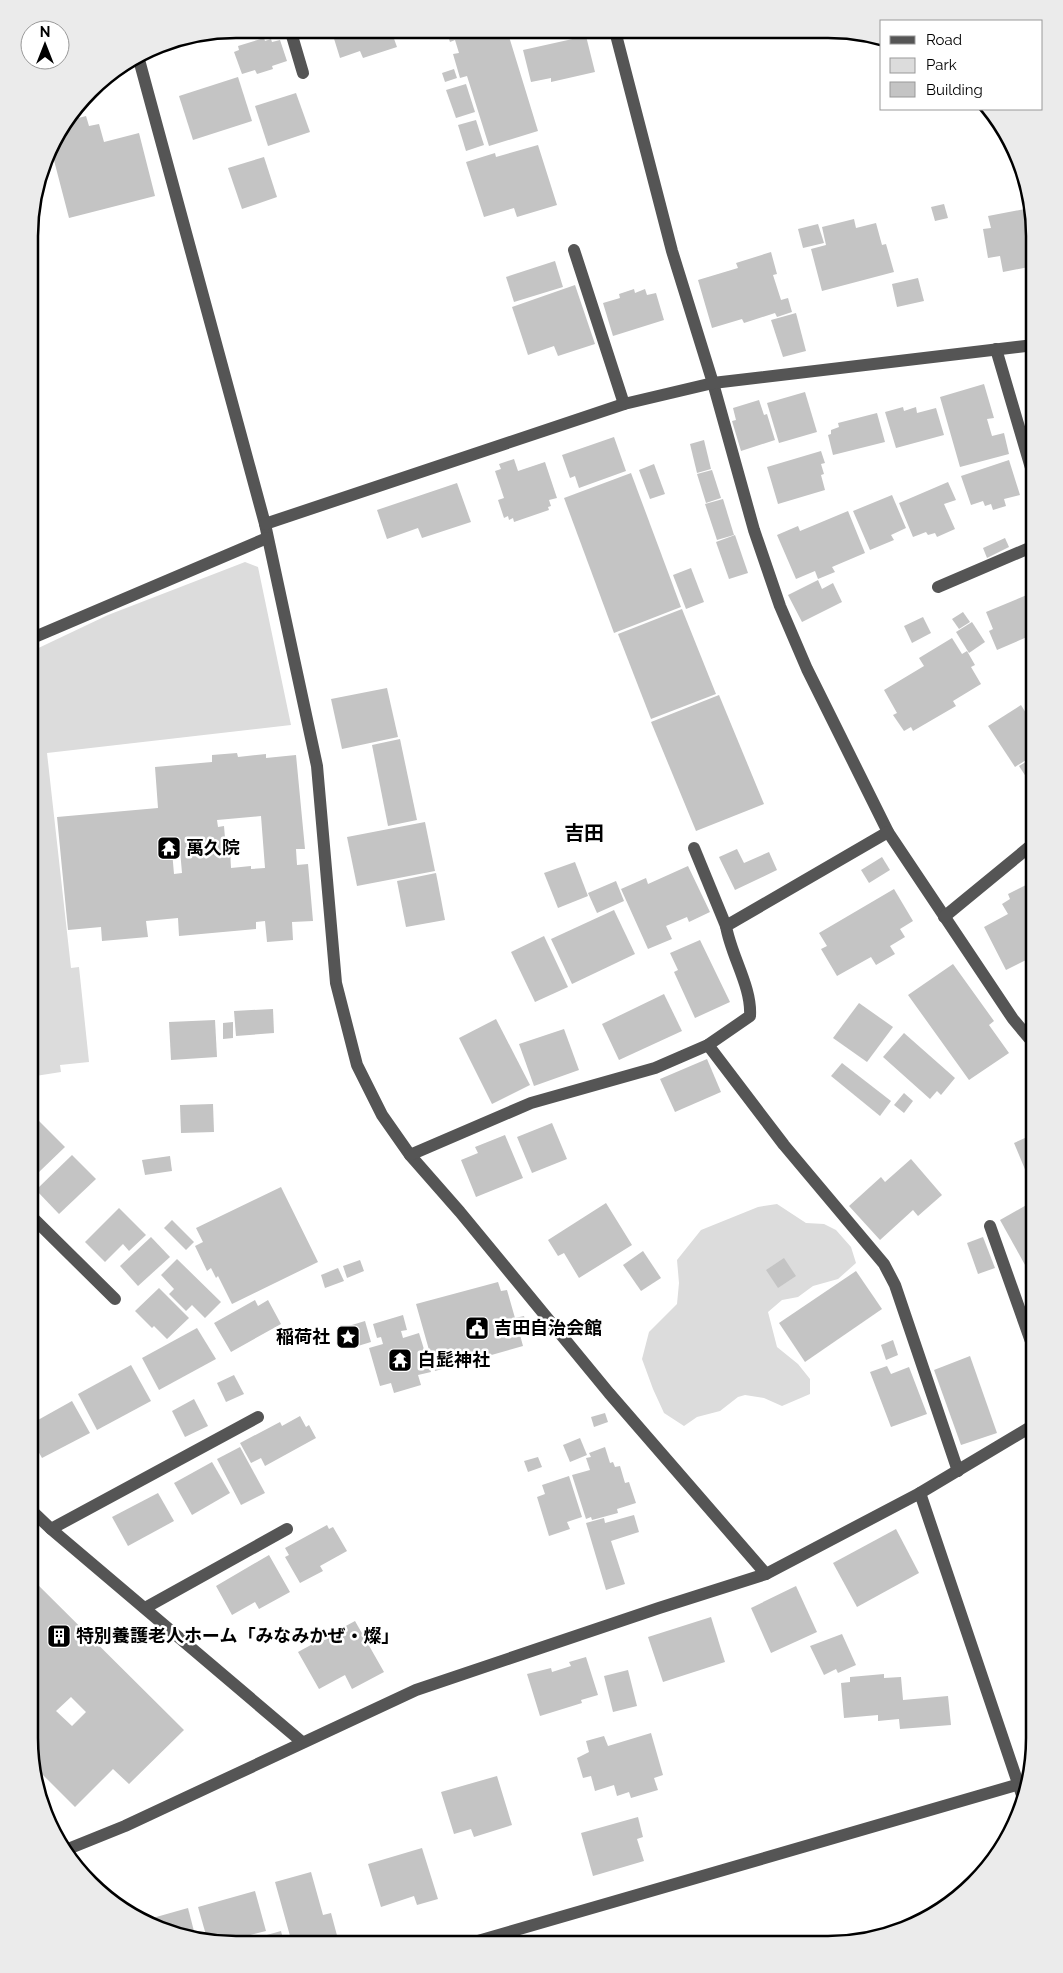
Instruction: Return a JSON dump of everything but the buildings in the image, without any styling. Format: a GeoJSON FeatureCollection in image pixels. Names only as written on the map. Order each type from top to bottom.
{"type":"FeatureCollection","features":[{"type":"Feature","properties":{"kind":"street"},"geometry":{"type":"LineString","coordinates":[[293,38],[303,73]]}},
{"type":"Feature","properties":{"kind":"street"},"geometry":{"type":"LineString","coordinates":[[617,38],[672,251],[713,383],[754,530],[780,606],[807,669],[888,832],[1013,1019],[1026,1034]]}},
{"type":"Feature","properties":{"kind":"street"},"geometry":{"type":"LineString","coordinates":[[140,62],[265,524],[317,766],[336,982],[357,1065],[382,1115],[410,1155],[460,1212],[609,1393],[766,1574]]}},
{"type":"Feature","properties":{"kind":"street"},"geometry":{"type":"LineString","coordinates":[[574,250],[624,404]]}},
{"type":"Feature","properties":{"kind":"street"},"geometry":{"type":"LineString","coordinates":[[265,524],[624,404],[713,383],[1026,346]]}},
{"type":"Feature","properties":{"kind":"street"},"geometry":{"type":"LineString","coordinates":[[996,350],[1026,451]]}},
{"type":"Feature","properties":{"kind":"street"},"geometry":{"type":"LineString","coordinates":[[38,636],[267,538]]}},
{"type":"Feature","properties":{"kind":"street"},"geometry":{"type":"LineString","coordinates":[[938,587],[1026,549]]}},
{"type":"Feature","properties":{"kind":"street"},"geometry":{"type":"LineString","coordinates":[[726,926],[888,832]]}},
{"type":"Feature","properties":{"kind":"street"},"geometry":{"type":"LineString","coordinates":[[410,1155],[532,1103],[655,1068],[708,1045],[750,1016],[750,1002],[729,943],[726,926],[694,848]]}},
{"type":"Feature","properties":{"kind":"street"},"geometry":{"type":"LineString","coordinates":[[944,917],[1026,849]]}},
{"type":"Feature","properties":{"kind":"street"},"geometry":{"type":"LineString","coordinates":[[708,1045],[784,1145],[884,1264],[890,1274],[958,1471]]}},
{"type":"Feature","properties":{"kind":"street"},"geometry":{"type":"LineString","coordinates":[[38,1223],[115,1299]]}},
{"type":"Feature","properties":{"kind":"street"},"geometry":{"type":"LineString","coordinates":[[990,1226],[1026,1327]]}},
{"type":"Feature","properties":{"kind":"street"},"geometry":{"type":"LineString","coordinates":[[51,1529],[258,1416]]}},
{"type":"Feature","properties":{"kind":"street"},"geometry":{"type":"LineString","coordinates":[[71,1848],[124,1826],[416,1690],[766,1574],[920,1493],[1026,1430]]}},
{"type":"Feature","properties":{"kind":"street"},"geometry":{"type":"LineString","coordinates":[[920,1493],[1021,1780]]}},
{"type":"Feature","properties":{"kind":"street"},"geometry":{"type":"LineString","coordinates":[[38,1517],[302,1742]]}},
{"type":"Feature","properties":{"kind":"street"},"geometry":{"type":"LineString","coordinates":[[144,1608],[287,1529]]}},
{"type":"Feature","properties":{"kind":"street"},"geometry":{"type":"LineString","coordinates":[[495,1936],[1020,1784]]}},
{"type":"Feature","properties":{"kind":"green space"},"geometry":{"type":"Polygon","coordinates":[[[245,562],[258,567],[291,725],[47,753],[71,968],[79,967],[89,1062],[60,1065],[61,1072],[38,1076],[38,648],[108,615],[245,562]]]}},
{"type":"Feature","properties":{"kind":"green space"},"geometry":{"type":"Polygon","coordinates":[[[777,1204],[806,1223],[824,1224],[836,1230],[851,1247],[856,1263],[838,1279],[813,1286],[798,1297],[782,1300],[768,1312],[777,1347],[798,1364],[810,1379],[810,1394],[782,1406],[764,1398],[745,1395],[738,1397],[720,1411],[697,1417],[684,1426],[664,1413],[642,1359],[649,1332],[677,1304],[679,1283],[677,1260],[701,1230],[758,1207],[777,1204]]]}},
{"type":"Feature","properties":{"kind":"place","name":"萬久院"},"geometry":{"type":"Point","coordinates":[169,848]}},
{"type":"Feature","properties":{"kind":"place","name":"吉田自治会館"},"geometry":{"type":"Point","coordinates":[477,1328]}},
{"type":"Feature","properties":{"kind":"place","name":"稲荷社"},"geometry":{"type":"Point","coordinates":[348,1337]}},
{"type":"Feature","properties":{"kind":"place","name":"白髭神社"},"geometry":{"type":"Point","coordinates":[400,1360]}},
{"type":"Feature","properties":{"kind":"place","name":"特別養護老人ホーム「みなみかぜ・燦」"},"geometry":{"type":"Point","coordinates":[59,1636]}},
{"type":"Feature","properties":{"kind":"district","name":"吉田"},"geometry":{"type":"Point","coordinates":[584,833]}}]}
